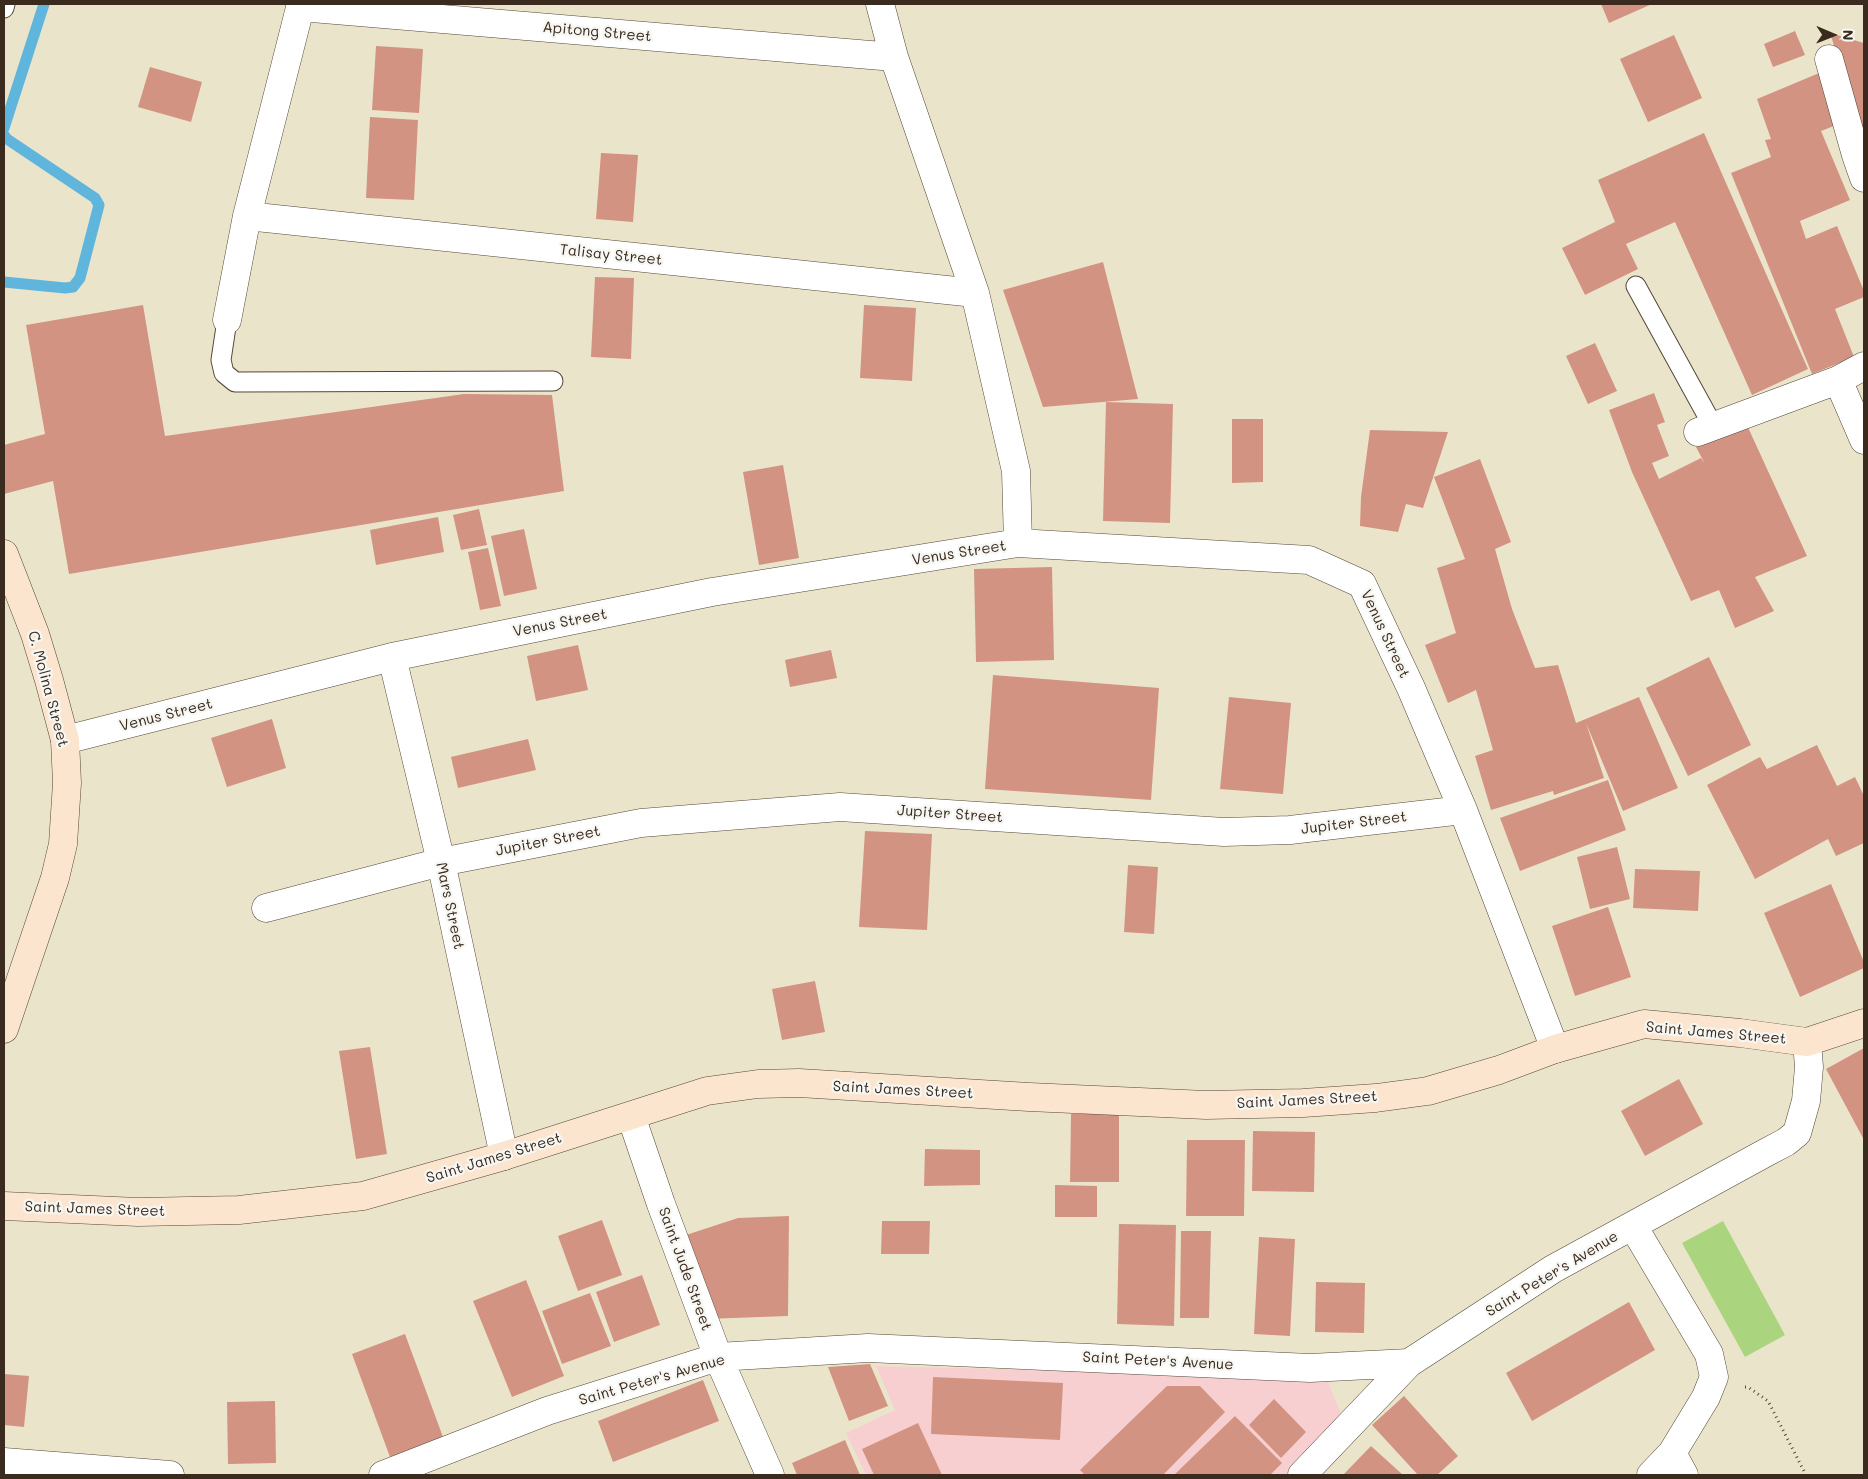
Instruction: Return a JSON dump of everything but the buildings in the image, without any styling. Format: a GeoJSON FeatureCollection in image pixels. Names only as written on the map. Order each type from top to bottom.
{"type":"FeatureCollection","features":[{"type":"Feature","properties":{"kind":"street"},"geometry":{"type":"LineString","coordinates":[[880,4],[894,57],[975,294],[1016,471],[1018,544]]}},
{"type":"Feature","properties":{"kind":"street"},"geometry":{"type":"LineString","coordinates":[[226,320],[247,216],[300,5]]}},
{"type":"Feature","properties":{"kind":"street","name":"Apitong Street"},"geometry":{"type":"LineString","coordinates":[[300,5],[894,57]]}},
{"type":"Feature","properties":{"kind":"street"},"geometry":{"type":"LineString","coordinates":[[1829,58],[1864,178]]}},
{"type":"Feature","properties":{"kind":"street","name":"Talisay Street"},"geometry":{"type":"LineString","coordinates":[[247,216],[975,294]]}},
{"type":"Feature","properties":{"kind":"street"},"geometry":{"type":"LineString","coordinates":[[1706,429],[1838,380],[1864,366]]}},
{"type":"Feature","properties":{"kind":"street"},"geometry":{"type":"LineString","coordinates":[[1838,380],[1864,440]]}},
{"type":"Feature","properties":{"kind":"street","name":"Venus Street"},"geometry":{"type":"LineString","coordinates":[[65,740],[392,657],[712,592],[1018,544],[1309,560],[1362,584],[1411,688],[1463,810],[1555,1049]]}},
{"type":"Feature","properties":{"kind":"street","name":"C. Molina Street"},"geometry":{"type":"LineString","coordinates":[[4,554],[35,634],[49,680],[65,740],[67,783],[63,844],[55,878],[4,1029]]}},
{"type":"Feature","properties":{"kind":"street","name":"Mars Street"},"geometry":{"type":"LineString","coordinates":[[392,657],[441,862],[504,1156]]}},
{"type":"Feature","properties":{"kind":"street","name":"Jupiter Street"},"geometry":{"type":"LineString","coordinates":[[266,908],[441,862],[641,823],[840,807],[1224,832],[1290,830],[1463,810]]}},
{"type":"Feature","properties":{"kind":"street"},"geometry":{"type":"LineString","coordinates":[[1807,1042],[1864,1023]]}},
{"type":"Feature","properties":{"kind":"street","name":"Saint James Street"},"geometry":{"type":"LineString","coordinates":[[4,1206],[138,1212],[239,1210],[363,1196],[504,1156],[707,1091],[758,1084],[798,1083],[1019,1097],[1206,1105],[1303,1103],[1428,1091],[1499,1070],[1555,1049],[1644,1024],[1732,1032],[1807,1042]]}},
{"type":"Feature","properties":{"kind":"street","name":"Saint Peter's Avenue"},"geometry":{"type":"LineString","coordinates":[[383,1475],[547,1411],[718,1357],[868,1348],[1310,1368],[1408,1363],[1553,1269],[1780,1145],[1797,1133],[1806,1101],[1809,1067],[1807,1042]]}},
{"type":"Feature","properties":{"kind":"street","name":"Saint Jude Street"},"geometry":{"type":"LineString","coordinates":[[631,1116],[661,1204],[718,1357],[770,1475]]}},
{"type":"Feature","properties":{"kind":"street"},"geometry":{"type":"LineString","coordinates":[[1633,1226],[1710,1354],[1714,1377],[1678,1464],[1651,1475]]}},
{"type":"Feature","properties":{"kind":"street"},"geometry":{"type":"LineString","coordinates":[[1302,1475],[1408,1363]]}},
{"type":"Feature","properties":{"kind":"street"},"geometry":{"type":"LineString","coordinates":[[4,1462],[170,1475]]}},
{"type":"Feature","properties":{"kind":"lane"},"geometry":{"type":"LineString","coordinates":[[4,8],[5,4]]}},
{"type":"Feature","properties":{"kind":"lane"},"geometry":{"type":"LineString","coordinates":[[1636,286],[1702,408],[1706,429]]}},
{"type":"Feature","properties":{"kind":"lane"},"geometry":{"type":"LineString","coordinates":[[226,320],[221,360],[224,373],[234,382],[553,381]]}},
{"type":"Feature","properties":{"kind":"path"},"geometry":{"type":"LineString","coordinates":[[1706,1397],[1726,1388],[1748,1387],[1768,1401],[1806,1475]]}},
{"type":"Feature","properties":{"kind":"shaded area"},"geometry":{"type":"Polygon","coordinates":[[[876,1366],[1326,1377],[1344,1421],[1287,1475],[866,1475],[846,1433],[895,1410],[876,1366]]]}},
{"type":"Feature","properties":{"kind":"green space"},"geometry":{"type":"Polygon","coordinates":[[[1723,1221],[1785,1335],[1745,1357],[1682,1243],[1723,1221]]]}},
{"type":"Feature","properties":{"kind":"waterway"},"geometry":{"type":"LineString","coordinates":[[4,128],[44,4]]}},
{"type":"Feature","properties":{"kind":"waterway"},"geometry":{"type":"LineString","coordinates":[[4,135],[7,139],[95,198],[99,205],[80,278],[73,287],[65,288],[4,282]]}}]}
